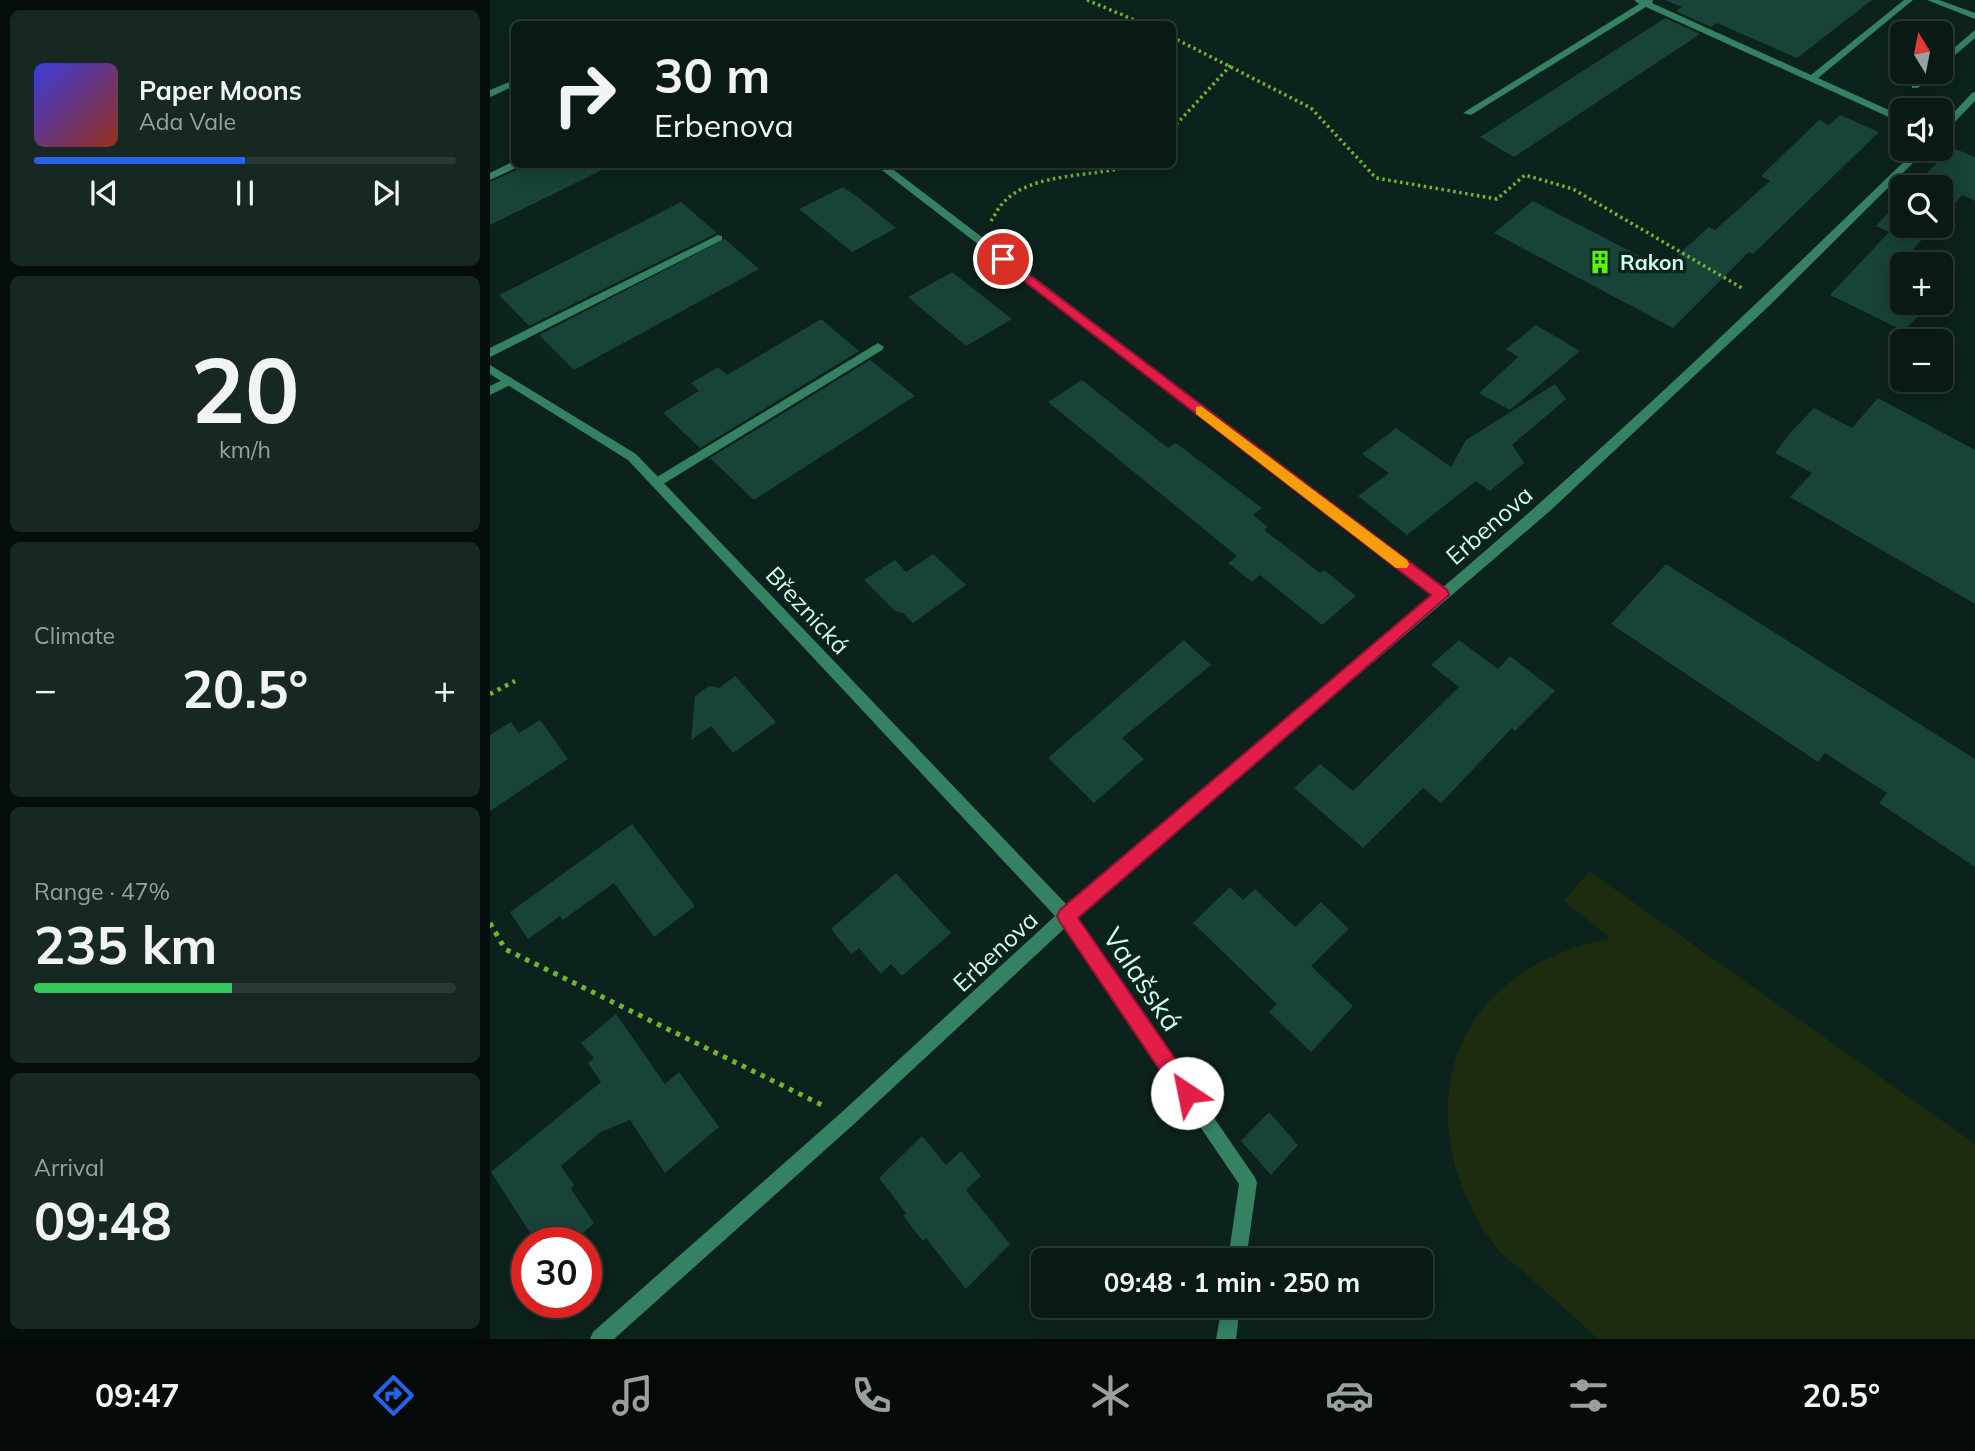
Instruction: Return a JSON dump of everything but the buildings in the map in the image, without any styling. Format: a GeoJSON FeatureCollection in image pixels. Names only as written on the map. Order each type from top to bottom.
{"type":"FeatureCollection","features":[{"type":"Feature","properties":{"kind":"street"},"geometry":{"type":"LineString","coordinates":[[1812,79],[1909,0]]}},
{"type":"Feature","properties":{"kind":"street"},"geometry":{"type":"LineString","coordinates":[[1931,0],[1975,16]]}},
{"type":"Feature","properties":{"kind":"street"},"geometry":{"type":"LineString","coordinates":[[1468,113],[1644,1],[1890,115]]}},
{"type":"Feature","properties":{"kind":"street"},"geometry":{"type":"LineString","coordinates":[[1953,53],[1975,33]]}},
{"type":"Feature","properties":{"kind":"street"},"geometry":{"type":"LineString","coordinates":[[490,94],[511,84]]}},
{"type":"Feature","properties":{"kind":"street"},"geometry":{"type":"LineString","coordinates":[[1953,118],[1975,95]]}},
{"type":"Feature","properties":{"kind":"street","name":"Erbenova"},"geometry":{"type":"LineString","coordinates":[[600,1339],[848,1118],[1066,916],[1546,507],[1766,302],[1910,161]]}},
{"type":"Feature","properties":{"kind":"street"},"geometry":{"type":"LineString","coordinates":[[490,177],[511,166]]}},
{"type":"Feature","properties":{"kind":"street"},"geometry":{"type":"LineString","coordinates":[[884,168],[1442,595]]}},
{"type":"Feature","properties":{"kind":"street"},"geometry":{"type":"LineString","coordinates":[[490,353],[718,238]]}},
{"type":"Feature","properties":{"kind":"street"},"geometry":{"type":"LineString","coordinates":[[656,483],[878,347]]}},
{"type":"Feature","properties":{"kind":"street","name":"Březnická"},"geometry":{"type":"LineString","coordinates":[[490,369],[632,457],[1066,916]]}},
{"type":"Feature","properties":{"kind":"street"},"geometry":{"type":"LineString","coordinates":[[490,391],[508,380]]}},
{"type":"Feature","properties":{"kind":"street","name":"Valašská"},"geometry":{"type":"LineString","coordinates":[[1066,916],[1248,1182],[1239,1248]]}},
{"type":"Feature","properties":{"kind":"street"},"geometry":{"type":"LineString","coordinates":[[1226,1339],[1229,1318]]}},
{"type":"Feature","properties":{"kind":"path"},"geometry":{"type":"LineString","coordinates":[[1087,0],[1137,21]]}},
{"type":"Feature","properties":{"kind":"path"},"geometry":{"type":"LineString","coordinates":[[1176,39],[1311,108],[1376,178],[1497,199],[1525,175],[1573,189],[1766,302]]}},
{"type":"Feature","properties":{"kind":"path"},"geometry":{"type":"LineString","coordinates":[[1176,125],[1231,65]]}},
{"type":"Feature","properties":{"kind":"path"},"geometry":{"type":"LineString","coordinates":[[981,243],[993,215],[1013,193],[1049,179],[1118,173],[1128,168]]}},
{"type":"Feature","properties":{"kind":"path"},"geometry":{"type":"LineString","coordinates":[[490,694],[515,681]]}},
{"type":"Feature","properties":{"kind":"path"},"geometry":{"type":"LineString","coordinates":[[490,923],[505,949],[848,1118]]}},
{"type":"Feature","properties":{"kind":"green space"},"geometry":{"type":"Polygon","coordinates":[[[1589,871],[1975,1144],[1975,1339],[1598,1339],[1495,1246],[1477,1219],[1463,1190],[1453,1159],[1448,1126],[1449,1094],[1455,1062],[1467,1032],[1486,1005],[1513,980],[1558,954],[1610,938],[1564,901],[1589,871]]]}},
{"type":"Feature","properties":{"kind":"slow traffic"},"geometry":{"type":"LineString","coordinates":[[1201,411],[1401,564]]}},
{"type":"Feature","properties":{"kind":"place","name":"Rakon"},"geometry":{"type":"Point","coordinates":[1600,262]}},
{"type":"Feature","properties":{"kind":"route"},"geometry":{"type":"LineString","coordinates":[[1003,259],[1442,595],[1066,916],[1187,1093]]}}]}
